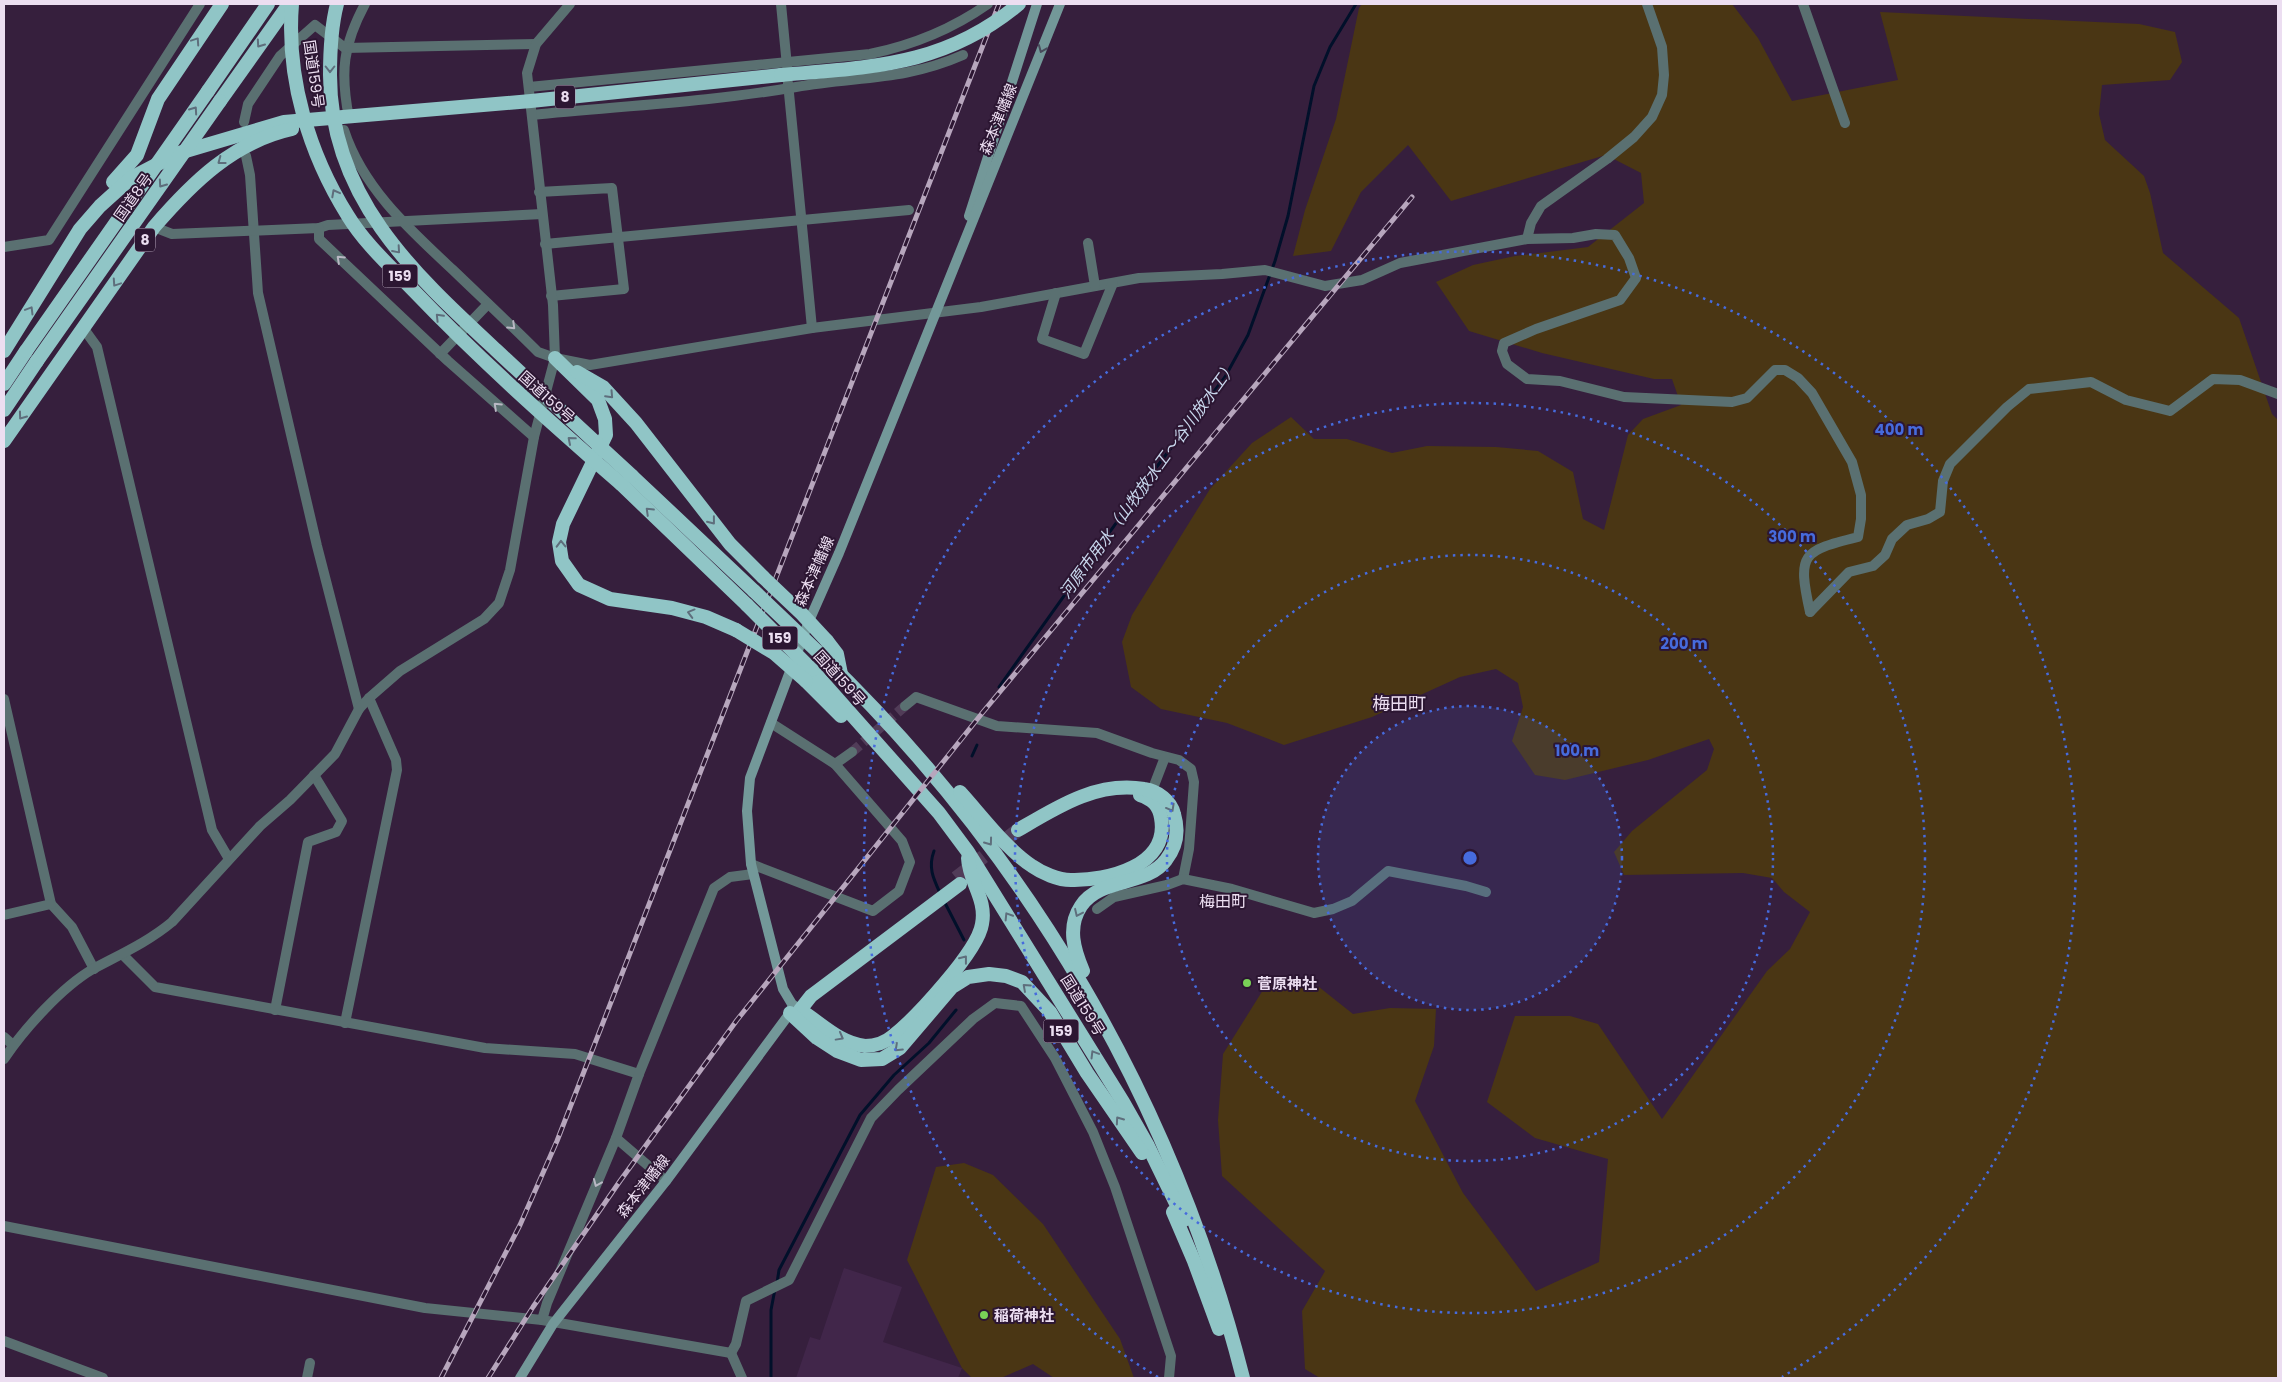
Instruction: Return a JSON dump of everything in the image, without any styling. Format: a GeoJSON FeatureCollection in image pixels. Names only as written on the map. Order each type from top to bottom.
{"type":"FeatureCollection","features":[{"type":"Feature","properties":{"kind":"highway"},"geometry":{"type":"LineString","coordinates":[[80,229],[94,203],[137,155],[158,99],[222,4]]}},
{"type":"Feature","properties":{"kind":"highway","name":"国道8号"},"geometry":{"type":"LineString","coordinates":[[4,384],[268,4]]}},
{"type":"Feature","properties":{"kind":"highway","name":"国道8号"},"geometry":{"type":"LineString","coordinates":[[4,410],[288,4]]}},
{"type":"Feature","properties":{"kind":"highway","name":"国道159号"},"geometry":{"type":"LineString","coordinates":[[292,4],[293,62],[302,113],[324,172],[348,218],[373,248],[452,331],[534,408],[626,480],[754,591],[824,648],[842,674],[892,725],[973,821],[1022,887],[1067,958],[1134,1079],[1163,1143],[1202,1242],[1243,1378]]}},
{"type":"Feature","properties":{"kind":"highway","name":"国道159号"},"geometry":{"type":"LineString","coordinates":[[337,4],[330,46],[330,95],[336,134],[345,164],[365,205],[386,237],[422,280],[626,480],[747,605],[809,676],[939,813],[968,852],[1071,1015],[1148,1146],[1182,1215],[1199,1257],[1236,1378]]}},
{"type":"Feature","properties":{"kind":"highway","name":"8"},"geometry":{"type":"LineString","coordinates":[[4,441],[154,227],[200,177],[233,152],[264,138],[289,130],[530,101],[866,67],[926,56],[948,49],[986,29],[1019,4]]}},
{"type":"Feature","properties":{"kind":"highway","name":"8"},"geometry":{"type":"LineString","coordinates":[[4,351],[80,229],[119,187],[142,170],[179,153],[284,122],[326,117],[347,124]]}},
{"type":"Feature","properties":{"kind":"highway","name":"159"},"geometry":{"type":"LineString","coordinates":[[555,358],[603,387],[636,423],[730,544],[763,577],[824,648]]}},
{"type":"Feature","properties":{"kind":"highway","name":"159"},"geometry":{"type":"LineString","coordinates":[[555,358],[598,400],[605,419],[606,435],[563,524],[559,542],[562,561],[580,586],[610,599],[672,608],[706,616],[736,630],[809,676]]}},
{"type":"Feature","properties":{"kind":"highway","name":"159"},"geometry":{"type":"LineString","coordinates":[[892,725],[918,745],[1019,856],[1032,866],[1056,878],[1070,880],[1110,875],[1129,870],[1145,860],[1160,842],[1163,826],[1160,812],[1151,794]]}},
{"type":"Feature","properties":{"kind":"highway"},"geometry":{"type":"LineString","coordinates":[[1019,833],[1088,799],[1126,794],[1151,794]]}},
{"type":"Feature","properties":{"kind":"highway","name":"159"},"geometry":{"type":"LineString","coordinates":[[1151,794],[1164,798],[1173,808],[1178,834],[1171,854],[1155,870],[1097,892],[1082,904],[1075,918],[1073,938],[1076,954],[1093,991],[1126,1052],[1165,1132],[1203,1233],[1202,1242]]}},
{"type":"Feature","properties":{"kind":"highway","name":"159"},"geometry":{"type":"LineString","coordinates":[[794,1009],[850,1043],[867,1046],[880,1044],[893,1037],[948,979],[978,938],[982,924],[983,907],[980,893],[969,870],[968,852]]}},
{"type":"Feature","properties":{"kind":"highway"},"geometry":{"type":"LineString","coordinates":[[794,1009],[958,881]]}},
{"type":"Feature","properties":{"kind":"highway","name":"159"},"geometry":{"type":"LineString","coordinates":[[794,1009],[816,1038],[837,1051],[861,1060],[882,1060],[900,1048],[952,987],[968,977],[989,974],[1006,976],[1022,982],[1050,1012],[1087,1073],[1152,1170],[1194,1261],[1219,1329],[1224,1335]]}},
{"type":"Feature","properties":{"kind":"main road","name":"森本津幡線"},"geometry":{"type":"LineString","coordinates":[[963,244],[963,236],[1037,4]]}},
{"type":"Feature","properties":{"kind":"main road","name":"森本津幡線"},"geometry":{"type":"LineString","coordinates":[[520,1378],[553,1324],[666,1182],[794,1009],[784,989],[752,869],[747,811],[750,778],[809,621],[839,553],[963,244],[968,237],[1060,4]]}},
{"type":"Feature","properties":{"kind":"street"},"geometry":{"type":"LineString","coordinates":[[4,247],[49,240],[200,4]]}},
{"type":"Feature","properties":{"kind":"street"},"geometry":{"type":"LineString","coordinates":[[365,4],[346,48],[343,76],[347,124],[355,158],[375,189],[400,220],[538,352],[555,358],[590,365],[812,328],[981,307],[1139,278],[1272,271],[1326,286],[1362,280],[1400,263],[1527,239],[1615,235],[1629,258],[1636,278],[1620,300],[1536,329],[1504,344],[1502,351],[1507,364],[1527,379],[1560,381],[1624,397],[1732,402],[1747,398],[1775,370],[1785,370],[1798,378],[1812,393],[1852,462],[1861,495],[1861,519],[1858,537],[1820,546],[1808,556],[1803,570],[1810,612],[1849,572],[1873,566],[1885,555],[1892,539],[1908,524],[1928,519],[1940,512],[1943,481],[1950,464],[2007,407],[2029,389],[2091,382],[2126,400],[2170,411],[2213,379],[2240,380],[2278,394]]}},
{"type":"Feature","properties":{"kind":"street"},"geometry":{"type":"LineString","coordinates":[[4,1059],[13,1045],[53,1003],[94,969],[123,955],[156,935],[172,922],[260,826],[335,754],[359,709],[369,698],[400,671],[484,619],[499,603],[510,570],[534,437],[555,358],[551,296],[527,73],[536,44],[570,4]]}},
{"type":"Feature","properties":{"kind":"street"},"geometry":{"type":"LineString","coordinates":[[781,4],[812,328]]}},
{"type":"Feature","properties":{"kind":"street"},"geometry":{"type":"LineString","coordinates":[[530,101],[786,61],[870,54],[905,46],[940,33],[988,4]]}},
{"type":"Feature","properties":{"kind":"street"},"geometry":{"type":"LineString","coordinates":[[1527,239],[1531,223],[1541,206],[1606,160],[1634,137],[1652,117],[1662,95],[1664,75],[1662,47],[1647,4]]}},
{"type":"Feature","properties":{"kind":"street"},"geometry":{"type":"LineString","coordinates":[[1803,4],[1845,123]]}},
{"type":"Feature","properties":{"kind":"street"},"geometry":{"type":"LineString","coordinates":[[244,122],[248,104],[280,56],[315,25],[346,48],[536,44]]}},
{"type":"Feature","properties":{"kind":"street"},"geometry":{"type":"LineString","coordinates":[[940,33],[948,61]]}},
{"type":"Feature","properties":{"kind":"street"},"geometry":{"type":"LineString","coordinates":[[530,101],[789,89],[912,73],[963,54]]}},
{"type":"Feature","properties":{"kind":"street"},"geometry":{"type":"LineString","coordinates":[[246,156],[250,175],[252,231],[258,294],[317,546],[359,709]]}},
{"type":"Feature","properties":{"kind":"street"},"geometry":{"type":"LineString","coordinates":[[540,192],[612,188],[624,289],[551,296]]}},
{"type":"Feature","properties":{"kind":"street"},"geometry":{"type":"LineString","coordinates":[[545,244],[909,210]]}},
{"type":"Feature","properties":{"kind":"street"},"geometry":{"type":"LineString","coordinates":[[154,227],[172,234],[319,228],[328,225],[400,220],[542,214]]}},
{"type":"Feature","properties":{"kind":"street"},"geometry":{"type":"LineString","coordinates":[[319,228],[319,239],[440,354],[534,437]]}},
{"type":"Feature","properties":{"kind":"street"},"geometry":{"type":"LineString","coordinates":[[1088,243],[1095,286]]}},
{"type":"Feature","properties":{"kind":"street"},"geometry":{"type":"LineString","coordinates":[[1056,293],[1042,339],[1084,354],[1113,283]]}},
{"type":"Feature","properties":{"kind":"street"},"geometry":{"type":"LineString","coordinates":[[440,354],[488,304]]}},
{"type":"Feature","properties":{"kind":"street"},"geometry":{"type":"LineString","coordinates":[[84,329],[97,347],[212,830],[229,860]]}},
{"type":"Feature","properties":{"kind":"street"},"geometry":{"type":"LineString","coordinates":[[905,706],[916,697],[997,726],[1097,733],[1165,757],[1179,760],[1191,769],[1194,782],[1189,849],[1183,879]]}},
{"type":"Feature","properties":{"kind":"street"},"geometry":{"type":"LineString","coordinates":[[345,1023],[397,770],[396,760],[369,698]]}},
{"type":"Feature","properties":{"kind":"street"},"geometry":{"type":"LineString","coordinates":[[4,699],[52,904],[72,927],[94,969]]}},
{"type":"Feature","properties":{"kind":"street"},"geometry":{"type":"LineString","coordinates":[[542,1320],[547,1303],[616,1138],[639,1074],[714,888],[730,877],[752,869],[873,912],[899,891],[910,862],[902,841],[835,764],[771,723]]}},
{"type":"Feature","properties":{"kind":"street"},"geometry":{"type":"LineString","coordinates":[[835,764],[852,752]]}},
{"type":"Feature","properties":{"kind":"street"},"geometry":{"type":"LineString","coordinates":[[1151,794],[1165,757]]}},
{"type":"Feature","properties":{"kind":"street"},"geometry":{"type":"LineString","coordinates":[[275,1010],[308,842],[336,832],[342,821],[314,775]]}},
{"type":"Feature","properties":{"kind":"street"},"geometry":{"type":"LineString","coordinates":[[1097,909],[1114,898],[1167,886],[1183,879],[1232,889],[1314,913],[1334,909],[1352,901],[1388,871],[1466,886],[1486,892]]}},
{"type":"Feature","properties":{"kind":"street"},"geometry":{"type":"LineString","coordinates":[[4,915],[52,904]]}},
{"type":"Feature","properties":{"kind":"street"},"geometry":{"type":"LineString","coordinates":[[123,955],[155,988],[485,1048],[575,1054],[639,1074]]}},
{"type":"Feature","properties":{"kind":"street"},"geometry":{"type":"LineString","coordinates":[[731,1353],[736,1344],[746,1301],[789,1280],[871,1118],[972,1019],[995,1003],[1021,1006],[1063,1075],[1093,1132],[1115,1187],[1171,1356],[1169,1378]]}},
{"type":"Feature","properties":{"kind":"street"},"geometry":{"type":"LineString","coordinates":[[4,1037],[13,1045]]}},
{"type":"Feature","properties":{"kind":"street"},"geometry":{"type":"LineString","coordinates":[[616,1138],[666,1182]]}},
{"type":"Feature","properties":{"kind":"street"},"geometry":{"type":"LineString","coordinates":[[4,1226],[425,1308],[542,1320],[553,1324],[731,1353]]}},
{"type":"Feature","properties":{"kind":"street"},"geometry":{"type":"LineString","coordinates":[[4,1341],[103,1378]]}},
{"type":"Feature","properties":{"kind":"street"},"geometry":{"type":"LineString","coordinates":[[731,1353],[742,1378]]}},
{"type":"Feature","properties":{"kind":"street"},"geometry":{"type":"LineString","coordinates":[[307,1378],[310,1364]]}},
{"type":"Feature","properties":{"kind":"shaded area"},"geometry":{"type":"Polygon","coordinates":[[[1362,4],[1732,4],[1758,38],[1792,101],[1898,80],[1880,12],[2139,24],[2175,32],[2182,62],[2170,80],[2102,85],[2099,114],[2105,140],[2144,176],[2150,193],[2163,253],[2239,318],[2272,414],[2278,420],[2278,1378],[1320,1378],[1305,1369],[1302,1311],[1325,1271],[1222,1176],[1218,1120],[1223,1054],[1268,982],[1319,987],[1353,1014],[1390,1008],[1436,1009],[1434,1046],[1415,1101],[1463,1193],[1536,1291],[1599,1262],[1608,1159],[1535,1138],[1487,1102],[1515,1016],[1570,1016],[1598,1024],[1662,1119],[1767,971],[1790,949],[1810,912],[1784,892],[1772,878],[1743,873],[1624,875],[1614,852],[1632,831],[1707,770],[1714,749],[1709,739],[1648,760],[1565,780],[1535,775],[1512,741],[1523,707],[1518,683],[1496,669],[1460,677],[1372,717],[1284,745],[1227,723],[1161,709],[1131,687],[1122,642],[1132,615],[1210,489],[1252,443],[1291,417],[1314,439],[1347,439],[1392,453],[1427,446],[1496,447],[1538,451],[1573,472],[1583,519],[1604,530],[1628,435],[1643,419],[1681,405],[1672,379],[1654,379],[1542,353],[1469,331],[1436,282],[1473,265],[1515,256],[1588,247],[1644,203],[1641,173],[1606,155],[1451,201],[1408,145],[1361,192],[1331,251],[1293,256],[1305,210],[1336,119],[1359,8],[1362,4]]]}},
{"type":"Feature","properties":{"kind":"shaded area"},"geometry":{"type":"Polygon","coordinates":[[[964,1163],[993,1175],[1043,1224],[1120,1339],[1134,1378],[1054,1378],[1033,1364],[1001,1378],[972,1378],[962,1368],[907,1260],[936,1167],[964,1163]]]}},
{"type":"Feature","properties":{"kind":"shaded area"},"geometry":{"type":"Polygon","coordinates":[[[844,1268],[902,1287],[883,1342],[962,1368],[958,1378],[796,1378],[810,1337],[820,1340],[844,1268]]]}},
{"type":"Feature","properties":{"kind":"waterway","name":"河原市用水（山牧放水工～谷川放水工）"},"geometry":{"type":"LineString","coordinates":[[999,687],[1149,477],[1225,377],[1248,335],[1275,261],[1288,216],[1314,86],[1330,47],[1356,4]]}},
{"type":"Feature","properties":{"kind":"waterway","name":"河原市用水（山牧放水工～谷川放水工）"},"geometry":{"type":"LineString","coordinates":[[972,756],[977,745]]}},
{"type":"Feature","properties":{"kind":"waterway","name":"河原市用水（山牧放水工～谷川放水工）"},"geometry":{"type":"LineString","coordinates":[[934,851],[931,862],[932,872],[940,893]]}},
{"type":"Feature","properties":{"kind":"waterway","name":"河原市用水（山牧放水工～谷川放水工）"},"geometry":{"type":"LineString","coordinates":[[944,901],[964,940]]}},
{"type":"Feature","properties":{"kind":"waterway","name":"河原市用水（山牧放水工～谷川放水工）"},"geometry":{"type":"LineString","coordinates":[[777,1283],[779,1270],[860,1115],[894,1075],[929,1043],[956,1010]]}},
{"type":"Feature","properties":{"kind":"waterway","name":"河原市用水（山牧放水工～谷川放水工）"},"geometry":{"type":"LineString","coordinates":[[771,1378],[771,1310],[775,1289]]}},
{"type":"Feature","properties":{"kind":"tunnel"},"geometry":{"type":"LineString","coordinates":[[852,752],[905,706]]}},
{"type":"Feature","properties":{"kind":"tunnel"},"geometry":{"type":"LineString","coordinates":[[956,878],[1018,830]]}},
{"type":"Feature","properties":{"kind":"railway"},"geometry":{"type":"LineString","coordinates":[[441,1378],[520,1225],[557,1141],[999,4]]}},
{"type":"Feature","properties":{"kind":"railway"},"geometry":{"type":"LineString","coordinates":[[488,1378],[533,1307],[620,1181],[737,1020],[983,712],[1412,197]]}},
{"type":"Feature","properties":{"kind":"place","name":"菅原神社"},"geometry":{"type":"Point","coordinates":[1247,983]}},
{"type":"Feature","properties":{"kind":"place","name":"稲荷神社"},"geometry":{"type":"Point","coordinates":[984,1315]}},
{"type":"Feature","properties":{"kind":"district","name":"梅田町"},"geometry":{"type":"Point","coordinates":[1399,703]}},
{"type":"Feature","properties":{"kind":"district","name":"梅田町"},"geometry":{"type":"Point","coordinates":[1223,901]}}]}
